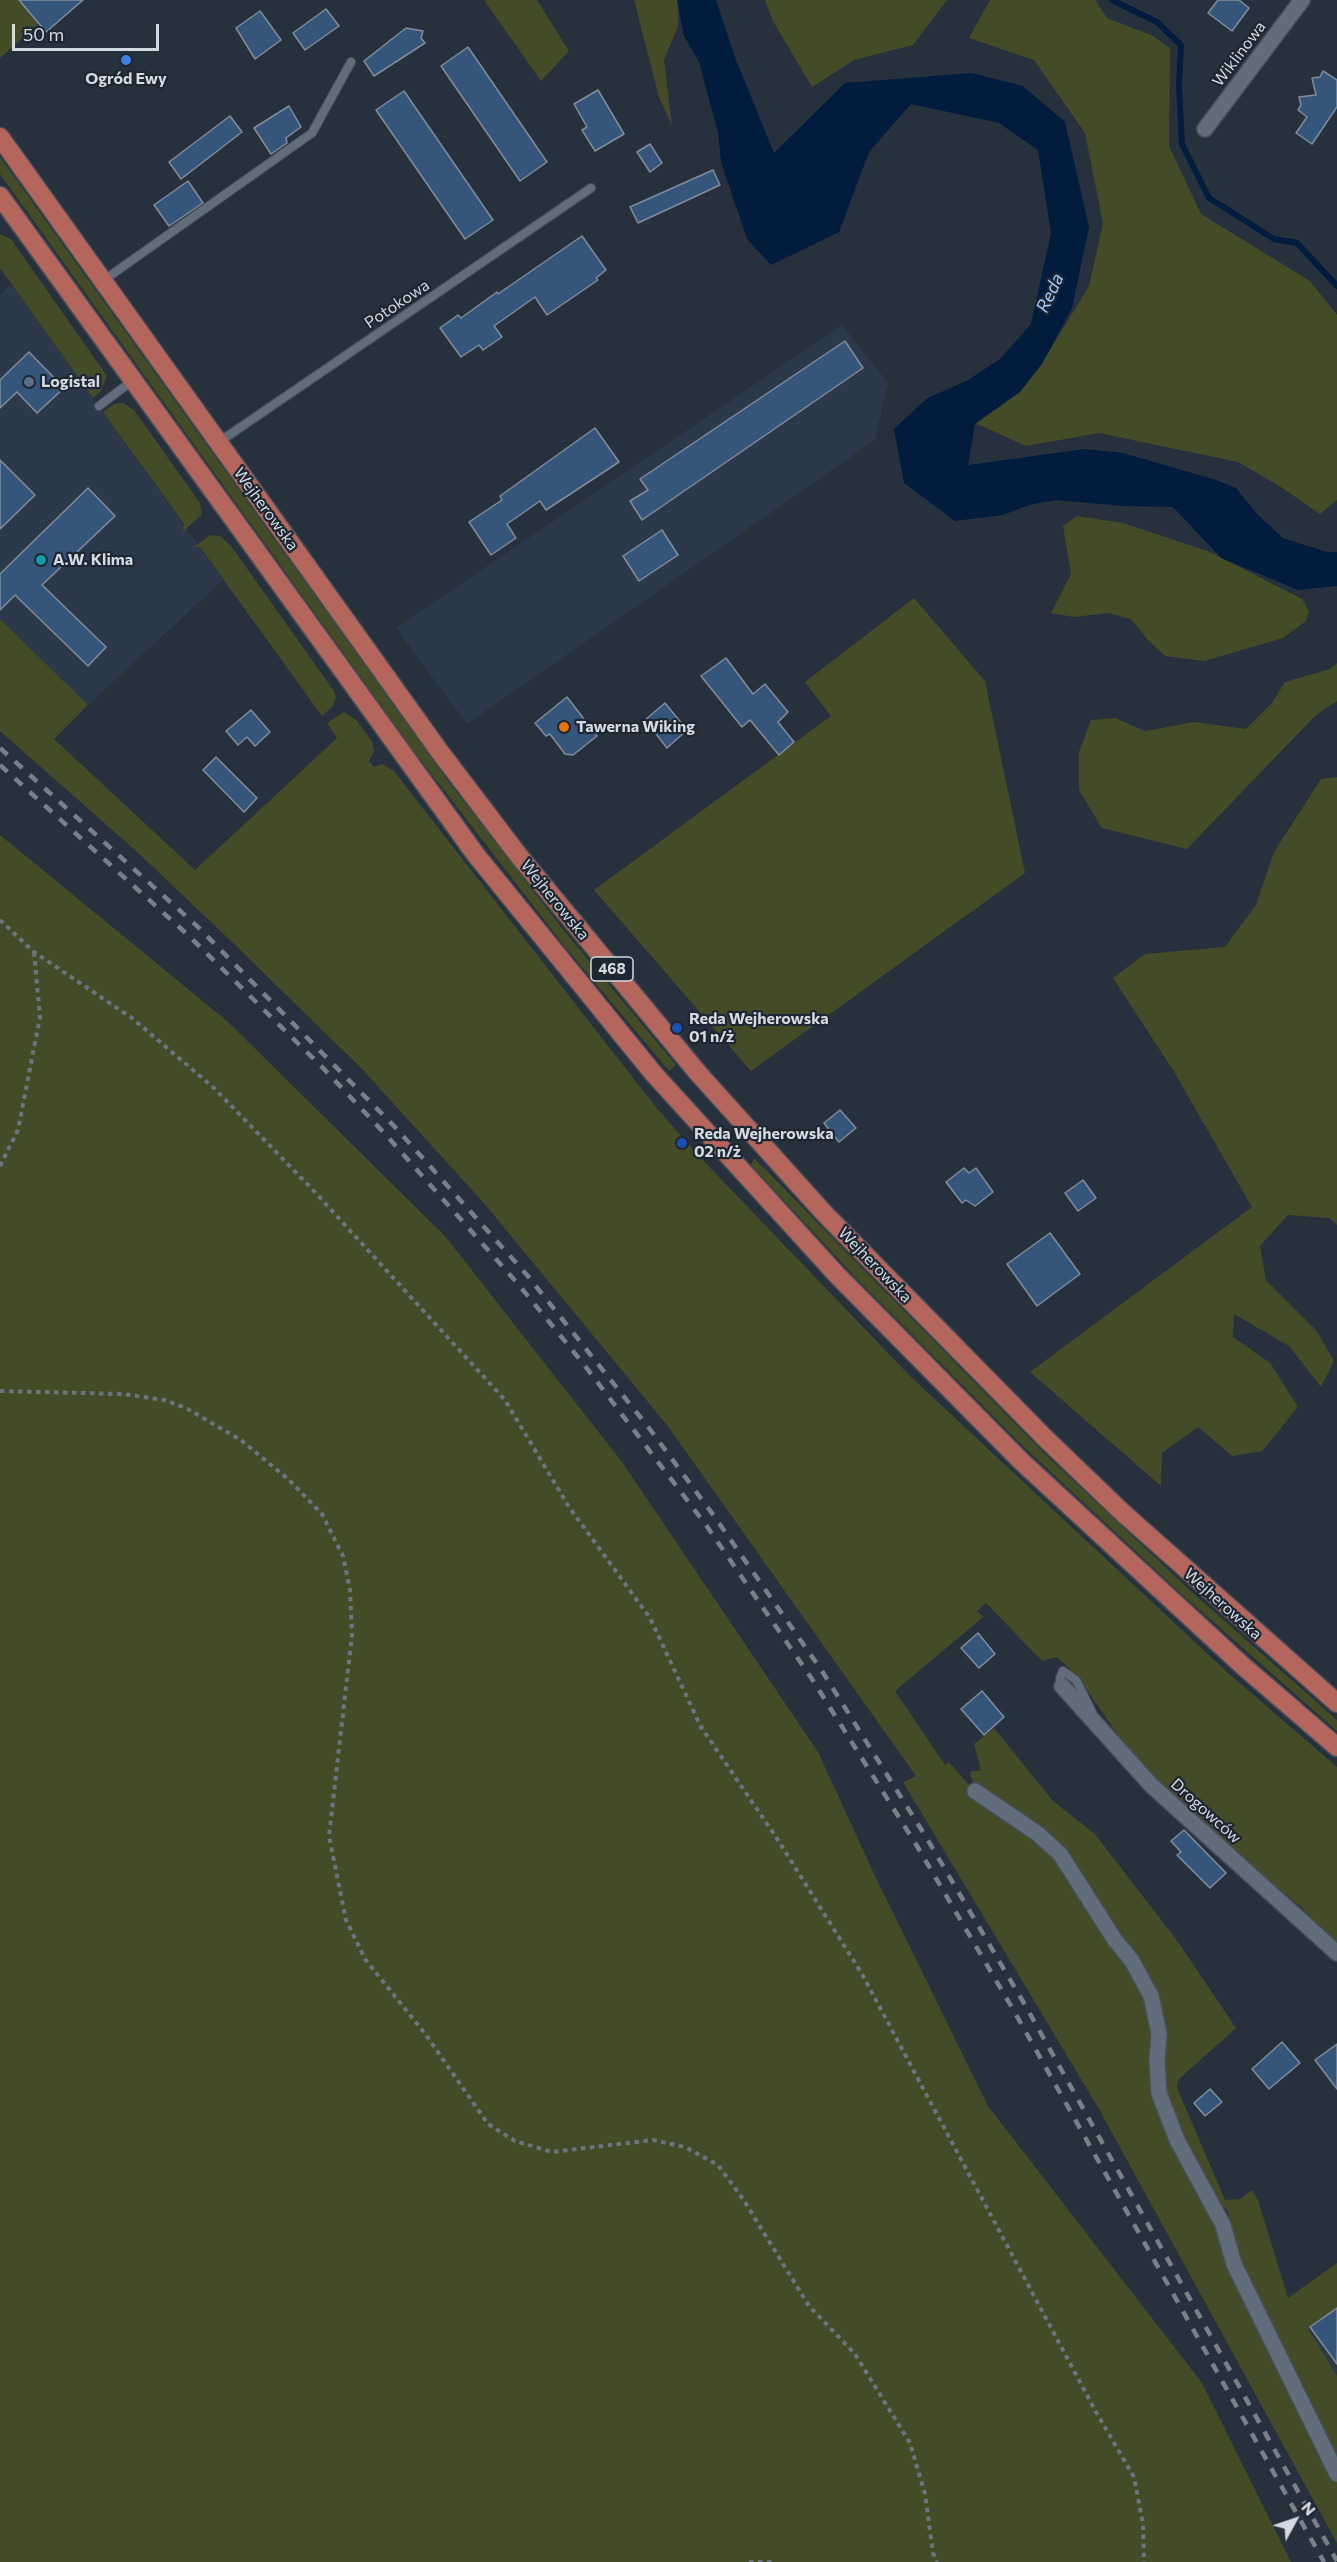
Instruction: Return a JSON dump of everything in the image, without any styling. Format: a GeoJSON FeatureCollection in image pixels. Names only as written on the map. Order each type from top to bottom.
{"type":"FeatureCollection","features":[{"type":"Feature","properties":{"kind":"main road","name":"Wejherowska"},"geometry":{"type":"LineString","coordinates":[[0,137],[440,752],[513,847],[736,1117],[824,1213],[1046,1439],[1139,1527],[1337,1703]]}},
{"type":"Feature","properties":{"kind":"main road","name":"Wejherowska"},"geometry":{"type":"LineString","coordinates":[[0,196],[477,855],[578,983],[711,1139],[837,1275],[1013,1453],[1226,1650],[1337,1747]]}},
{"type":"Feature","properties":{"kind":"main road"},"geometry":{"type":"LineString","coordinates":[[711,1139],[736,1117]]}},
{"type":"Feature","properties":{"kind":"street","name":"Wiklinowa"},"geometry":{"type":"LineString","coordinates":[[1205,129],[1302,0]]}},
{"type":"Feature","properties":{"kind":"street","name":"Drogowców"},"geometry":{"type":"LineString","coordinates":[[1062,1686],[1151,1785],[1192,1825],[1283,1902],[1337,1953]]}},
{"type":"Feature","properties":{"kind":"street"},"geometry":{"type":"LineString","coordinates":[[975,1791],[1038,1834],[1060,1854],[1115,1940],[1132,1961],[1151,1996],[1159,2032],[1156,2062],[1159,2093],[1177,2140],[1223,2224],[1234,2264],[1337,2474]]}},
{"type":"Feature","properties":{"kind":"lane"},"geometry":{"type":"LineString","coordinates":[[103,281],[312,132],[351,62]]}},
{"type":"Feature","properties":{"kind":"lane","name":"Potokowa"},"geometry":{"type":"LineString","coordinates":[[219,442],[591,188]]}},
{"type":"Feature","properties":{"kind":"lane"},"geometry":{"type":"LineString","coordinates":[[99,406],[132,381]]}},
{"type":"Feature","properties":{"kind":"path"},"geometry":{"type":"LineString","coordinates":[[0,921],[34,952],[132,1018],[214,1088],[320,1198],[506,1400],[569,1507],[651,1618],[701,1727],[776,1837],[862,1974],[1096,2412],[1134,2478],[1143,2524],[1144,2562]]}},
{"type":"Feature","properties":{"kind":"path"},"geometry":{"type":"LineString","coordinates":[[0,1166],[18,1130],[40,1017],[34,952]]}},
{"type":"Feature","properties":{"kind":"path"},"geometry":{"type":"LineString","coordinates":[[0,1391],[123,1394],[164,1400],[186,1408],[242,1440],[290,1480],[322,1514],[343,1556],[350,1590],[352,1635],[329,1836],[345,1920],[365,1959],[426,2035],[488,2124],[515,2141],[552,2152],[653,2140],[685,2147],[718,2165],[743,2199],[809,2306],[855,2354],[910,2444],[925,2494],[933,2553],[937,2562]]}},
{"type":"Feature","properties":{"kind":"path"},"geometry":{"type":"LineString","coordinates":[[749,2562],[772,2562]]}},
{"type":"Feature","properties":{"kind":"shaded area","name":"A.W. Klima"},"geometry":{"type":"Polygon","coordinates":[[[11,284],[223,580],[88,705],[0,619],[0,295],[11,284]]]}},
{"type":"Feature","properties":{"kind":"shaded area"},"geometry":{"type":"Polygon","coordinates":[[[842,325],[888,383],[875,440],[467,724],[396,628],[842,325]]]}},
{"type":"Feature","properties":{"kind":"shaded area"},"geometry":{"type":"Polygon","coordinates":[[[1337,2308],[1337,2376],[1307,2329],[1337,2308]]]}},
{"type":"Feature","properties":{"kind":"green space"},"geometry":{"type":"Polygon","coordinates":[[[0,0],[65,0],[0,58],[0,0]]]}},
{"type":"Feature","properties":{"kind":"green space"},"geometry":{"type":"Polygon","coordinates":[[[484,0],[537,0],[569,51],[541,81],[484,0]]]}},
{"type":"Feature","properties":{"kind":"green space"},"geometry":{"type":"Polygon","coordinates":[[[634,0],[678,0],[678,26],[664,60],[672,126],[659,97],[634,0]]]}},
{"type":"Feature","properties":{"kind":"green space"},"geometry":{"type":"Polygon","coordinates":[[[765,0],[947,0],[913,45],[854,60],[812,87],[773,21],[765,0]]]}},
{"type":"Feature","properties":{"kind":"green space"},"geometry":{"type":"Polygon","coordinates":[[[990,0],[1095,0],[1107,18],[1153,36],[1170,48],[1169,146],[1201,214],[1310,281],[1337,315],[1337,500],[1320,514],[1281,487],[1238,462],[1099,433],[1026,446],[973,422],[1047,355],[1089,286],[1103,223],[1085,133],[1034,60],[969,38],[990,0]]]}},
{"type":"Feature","properties":{"kind":"green space"},"geometry":{"type":"Polygon","coordinates":[[[0,157],[448,781],[565,932],[676,1065],[669,1071],[565,947],[413,750],[0,174],[0,157]]]}},
{"type":"Feature","properties":{"kind":"green space"},"geometry":{"type":"Polygon","coordinates":[[[0,234],[11,239],[107,376],[101,391],[93,398],[0,268],[0,234]]]}},
{"type":"Feature","properties":{"kind":"green space"},"geometry":{"type":"Polygon","coordinates":[[[123,403],[134,410],[200,503],[202,514],[183,532],[184,524],[103,412],[114,404],[123,403]]]}},
{"type":"Feature","properties":{"kind":"green space"},"geometry":{"type":"Polygon","coordinates":[[[1077,516],[1123,523],[1210,552],[1302,599],[1309,611],[1306,621],[1283,638],[1204,661],[1165,656],[1131,619],[1108,613],[1074,617],[1051,613],[1071,574],[1063,526],[1077,516]]]}},
{"type":"Feature","properties":{"kind":"green space"},"geometry":{"type":"Polygon","coordinates":[[[210,535],[220,536],[231,546],[334,691],[336,698],[332,707],[322,716],[200,547],[194,547],[210,535]]]}},
{"type":"Feature","properties":{"kind":"green space"},"geometry":{"type":"Polygon","coordinates":[[[914,598],[985,681],[1025,873],[751,1071],[594,890],[831,716],[805,682],[914,598]]]}},
{"type":"Feature","properties":{"kind":"green space"},"geometry":{"type":"Polygon","coordinates":[[[0,619],[88,705],[54,739],[195,870],[337,738],[327,723],[344,712],[356,720],[372,741],[374,751],[369,761],[374,767],[382,764],[393,770],[655,1106],[695,1152],[910,1376],[1227,1672],[1337,1767],[1337,1948],[1300,1906],[1281,1890],[1268,1884],[1179,1803],[1128,1750],[1078,1677],[1057,1657],[1042,1661],[986,1603],[977,1611],[983,1617],[895,1691],[945,1765],[949,1762],[985,1803],[1044,1843],[1146,1991],[1154,2044],[1150,2062],[1151,2087],[1178,2150],[1220,2227],[1337,2481],[1337,2543],[1099,2109],[903,1782],[916,1776],[667,1425],[483,1202],[362,1069],[229,939],[135,850],[0,731],[0,619]]]}},
{"type":"Feature","properties":{"kind":"green space"},"geometry":{"type":"Polygon","coordinates":[[[1337,663],[1337,701],[1316,715],[1187,849],[1102,828],[1079,790],[1079,752],[1091,720],[1115,718],[1145,731],[1194,722],[1246,729],[1272,703],[1285,682],[1330,669],[1337,663]]]}},
{"type":"Feature","properties":{"kind":"green space"},"geometry":{"type":"Polygon","coordinates":[[[1337,777],[1337,1225],[1329,1218],[1288,1215],[1260,1246],[1266,1280],[1316,1330],[1334,1361],[1321,1387],[1289,1346],[1234,1314],[1233,1337],[1270,1363],[1298,1407],[1262,1451],[1232,1456],[1198,1427],[1162,1453],[1161,1486],[1030,1372],[1252,1207],[1173,1070],[1113,978],[1145,954],[1225,947],[1256,905],[1274,852],[1321,779],[1337,777]]]}},
{"type":"Feature","properties":{"kind":"green space"},"geometry":{"type":"Polygon","coordinates":[[[0,835],[227,1021],[445,1236],[622,1462],[818,1752],[875,1876],[988,2106],[1202,2383],[1291,2562],[0,2562],[0,835]]]}},
{"type":"Feature","properties":{"kind":"green space"},"geometry":{"type":"Polygon","coordinates":[[[754,1158],[1046,1455],[1194,1594],[1337,1720],[1337,1731],[1187,1599],[1024,1447],[858,1280],[751,1165],[754,1158]]]}},
{"type":"Feature","properties":{"kind":"green space"},"geometry":{"type":"Polygon","coordinates":[[[994,1728],[1053,1801],[1095,1834],[1178,1942],[1236,2028],[1178,2080],[1177,2088],[1225,2200],[1240,2199],[1252,2190],[1258,2200],[1288,2298],[1337,2263],[1337,2308],[1308,2329],[1337,2376],[1337,2461],[1236,2257],[1228,2211],[1211,2194],[1187,2152],[1166,2100],[1163,2032],[1065,1854],[989,1799],[972,1781],[970,1772],[981,1770],[974,1744],[994,1728]]]}},
{"type":"Feature","properties":{"kind":"water","name":"Reda"},"geometry":{"type":"Polygon","coordinates":[[[677,0],[716,0],[736,60],[774,153],[845,83],[972,73],[1023,86],[1065,122],[1089,227],[1072,308],[1042,364],[1020,392],[975,424],[968,465],[1085,449],[1123,453],[1216,480],[1236,488],[1258,515],[1283,538],[1327,552],[1337,552],[1337,586],[1298,590],[1221,558],[1173,507],[1123,506],[1056,500],[1029,505],[1003,515],[955,521],[904,483],[894,429],[926,399],[968,380],[1000,359],[1031,324],[1051,233],[1038,150],[999,123],[911,104],[869,152],[839,232],[771,265],[747,239],[721,162],[718,133],[699,62],[684,36],[677,0]]]}},
{"type":"Feature","properties":{"kind":"building"},"geometry":{"type":"Polygon","coordinates":[[[19,0],[83,0],[46,32],[19,0]]]}},
{"type":"Feature","properties":{"kind":"building"},"geometry":{"type":"Polygon","coordinates":[[[1218,0],[1239,0],[1249,8],[1232,31],[1208,13],[1218,0]]]}},
{"type":"Feature","properties":{"kind":"building"},"geometry":{"type":"Polygon","coordinates":[[[326,9],[339,26],[305,50],[293,33],[326,9]]]}},
{"type":"Feature","properties":{"kind":"building"},"geometry":{"type":"Polygon","coordinates":[[[260,11],[281,40],[255,59],[236,28],[260,11]]]}},
{"type":"Feature","properties":{"kind":"building"},"geometry":{"type":"Polygon","coordinates":[[[406,28],[423,31],[421,38],[425,43],[374,76],[364,61],[406,28]]]}},
{"type":"Feature","properties":{"kind":"building"},"geometry":{"type":"Polygon","coordinates":[[[468,47],[547,162],[520,181],[441,66],[468,47]]]}},
{"type":"Feature","properties":{"kind":"building"},"geometry":{"type":"Polygon","coordinates":[[[1323,71],[1337,80],[1337,107],[1312,144],[1296,133],[1307,117],[1298,110],[1301,105],[1299,97],[1316,95],[1312,78],[1320,77],[1323,71]]]}},
{"type":"Feature","properties":{"kind":"building"},"geometry":{"type":"Polygon","coordinates":[[[598,90],[624,134],[595,151],[582,130],[587,127],[574,104],[598,90]]]}},
{"type":"Feature","properties":{"kind":"building"},"geometry":{"type":"Polygon","coordinates":[[[404,91],[493,220],[465,239],[376,110],[404,91]]]}},
{"type":"Feature","properties":{"kind":"building"},"geometry":{"type":"Polygon","coordinates":[[[289,106],[301,127],[286,138],[287,143],[271,154],[254,128],[289,106]]]}},
{"type":"Feature","properties":{"kind":"building"},"geometry":{"type":"Polygon","coordinates":[[[230,116],[242,132],[181,179],[169,162],[230,116]]]}},
{"type":"Feature","properties":{"kind":"building"},"geometry":{"type":"Polygon","coordinates":[[[650,144],[662,163],[650,172],[637,152],[650,144]]]}},
{"type":"Feature","properties":{"kind":"building"},"geometry":{"type":"Polygon","coordinates":[[[713,170],[720,185],[638,223],[630,207],[713,170]]]}},
{"type":"Feature","properties":{"kind":"building"},"geometry":{"type":"Polygon","coordinates":[[[188,181],[203,203],[169,226],[154,205],[188,181]]]}},
{"type":"Feature","properties":{"kind":"building"},"geometry":{"type":"Polygon","coordinates":[[[582,236],[606,270],[596,278],[598,280],[547,315],[535,297],[494,326],[502,337],[483,350],[479,345],[461,357],[440,328],[458,315],[461,318],[582,236]]]}},
{"type":"Feature","properties":{"kind":"building"},"geometry":{"type":"Polygon","coordinates":[[[845,341],[863,368],[642,520],[630,501],[648,490],[640,479],[845,341]]]}},
{"type":"Feature","properties":{"kind":"building","name":"Logistal"},"geometry":{"type":"Polygon","coordinates":[[[29,352],[64,388],[37,413],[17,392],[0,408],[0,380],[29,352]]]}},
{"type":"Feature","properties":{"kind":"building"},"geometry":{"type":"Polygon","coordinates":[[[595,428],[619,462],[546,510],[540,501],[507,524],[516,538],[491,555],[469,522],[502,500],[500,496],[595,428]]]}},
{"type":"Feature","properties":{"kind":"building"},"geometry":{"type":"Polygon","coordinates":[[[0,460],[35,495],[0,529],[0,460]]]}},
{"type":"Feature","properties":{"kind":"building","name":"A.W. Klima"},"geometry":{"type":"Polygon","coordinates":[[[88,488],[115,516],[42,585],[106,647],[88,666],[15,595],[0,610],[0,574],[88,488]]]}},
{"type":"Feature","properties":{"kind":"building"},"geometry":{"type":"Polygon","coordinates":[[[662,530],[678,555],[639,581],[623,556],[662,530]]]}},
{"type":"Feature","properties":{"kind":"building"},"geometry":{"type":"Polygon","coordinates":[[[726,658],[753,694],[765,684],[788,712],[778,722],[794,742],[779,755],[750,720],[742,727],[701,676],[726,658]]]}},
{"type":"Feature","properties":{"kind":"building","name":"Tawerna Wiking"},"geometry":{"type":"Polygon","coordinates":[[[567,697],[597,736],[573,755],[565,754],[550,734],[546,736],[535,723],[567,697]]]}},
{"type":"Feature","properties":{"kind":"building"},"geometry":{"type":"Polygon","coordinates":[[[665,703],[687,730],[667,748],[645,720],[665,703]]]}},
{"type":"Feature","properties":{"kind":"building"},"geometry":{"type":"Polygon","coordinates":[[[251,710],[270,732],[255,746],[247,737],[238,745],[226,731],[251,710]]]}},
{"type":"Feature","properties":{"kind":"building"},"geometry":{"type":"Polygon","coordinates":[[[216,757],[257,798],[244,812],[203,770],[216,757]]]}},
{"type":"Feature","properties":{"kind":"building"},"geometry":{"type":"Polygon","coordinates":[[[840,1110],[856,1128],[839,1142],[824,1123],[840,1110]]]}},
{"type":"Feature","properties":{"kind":"building"},"geometry":{"type":"Polygon","coordinates":[[[964,1168],[969,1173],[976,1168],[993,1192],[975,1206],[966,1200],[962,1203],[946,1182],[964,1168]]]}},
{"type":"Feature","properties":{"kind":"building"},"geometry":{"type":"Polygon","coordinates":[[[1083,1180],[1096,1198],[1078,1211],[1065,1193],[1083,1180]]]}},
{"type":"Feature","properties":{"kind":"building"},"geometry":{"type":"Polygon","coordinates":[[[1050,1233],[1080,1274],[1037,1306],[1007,1264],[1050,1233]]]}},
{"type":"Feature","properties":{"kind":"building"},"geometry":{"type":"Polygon","coordinates":[[[978,1633],[995,1654],[979,1668],[961,1648],[978,1633]]]}},
{"type":"Feature","properties":{"kind":"building"},"geometry":{"type":"Polygon","coordinates":[[[982,1691],[1004,1717],[984,1735],[961,1709],[982,1691]]]}},
{"type":"Feature","properties":{"kind":"building"},"geometry":{"type":"Polygon","coordinates":[[[1184,1830],[1226,1873],[1210,1888],[1177,1855],[1181,1852],[1171,1841],[1184,1830]]]}},
{"type":"Feature","properties":{"kind":"building"},"geometry":{"type":"Polygon","coordinates":[[[1282,2042],[1300,2063],[1269,2089],[1252,2069],[1282,2042]]]}},
{"type":"Feature","properties":{"kind":"building"},"geometry":{"type":"Polygon","coordinates":[[[1337,2044],[1337,2089],[1315,2060],[1337,2044]]]}},
{"type":"Feature","properties":{"kind":"building"},"geometry":{"type":"Polygon","coordinates":[[[1210,2089],[1222,2102],[1205,2116],[1194,2103],[1210,2089]]]}},
{"type":"Feature","properties":{"kind":"building"},"geometry":{"type":"Polygon","coordinates":[[[1337,2308],[1337,2364],[1310,2327],[1337,2308]]]}},
{"type":"Feature","properties":{"kind":"waterway"},"geometry":{"type":"LineString","coordinates":[[1112,0],[1157,22],[1181,45],[1179,86],[1182,144],[1209,198],[1274,239],[1297,243],[1337,286]]}},
{"type":"Feature","properties":{"kind":"railway"},"geometry":{"type":"LineString","coordinates":[[0,748],[198,927],[395,1127],[527,1275],[649,1428],[714,1516],[822,1671],[926,1837],[1025,2005],[1337,2561]]}},
{"type":"Feature","properties":{"kind":"railway"},"geometry":{"type":"LineString","coordinates":[[0,765],[189,936],[324,1069],[387,1136],[518,1284],[582,1362],[706,1525],[812,1679],[917,1846],[1014,2011],[1324,2562]]}},
{"type":"Feature","properties":{"kind":"place","name":"Ogród Ewy"},"geometry":{"type":"Point","coordinates":[126,60]}},
{"type":"Feature","properties":{"kind":"place","name":"Logistal"},"geometry":{"type":"Point","coordinates":[29,382]}},
{"type":"Feature","properties":{"kind":"place","name":"A.W. Klima"},"geometry":{"type":"Point","coordinates":[41,560]}},
{"type":"Feature","properties":{"kind":"place","name":"Tawerna Wiking"},"geometry":{"type":"Point","coordinates":[564,727]}},
{"type":"Feature","properties":{"kind":"place","name":"Reda Wejherowska 01 n/ż"},"geometry":{"type":"Point","coordinates":[677,1028]}},
{"type":"Feature","properties":{"kind":"place","name":"Reda Wejherowska 02 n/ż"},"geometry":{"type":"Point","coordinates":[682,1143]}}]}
